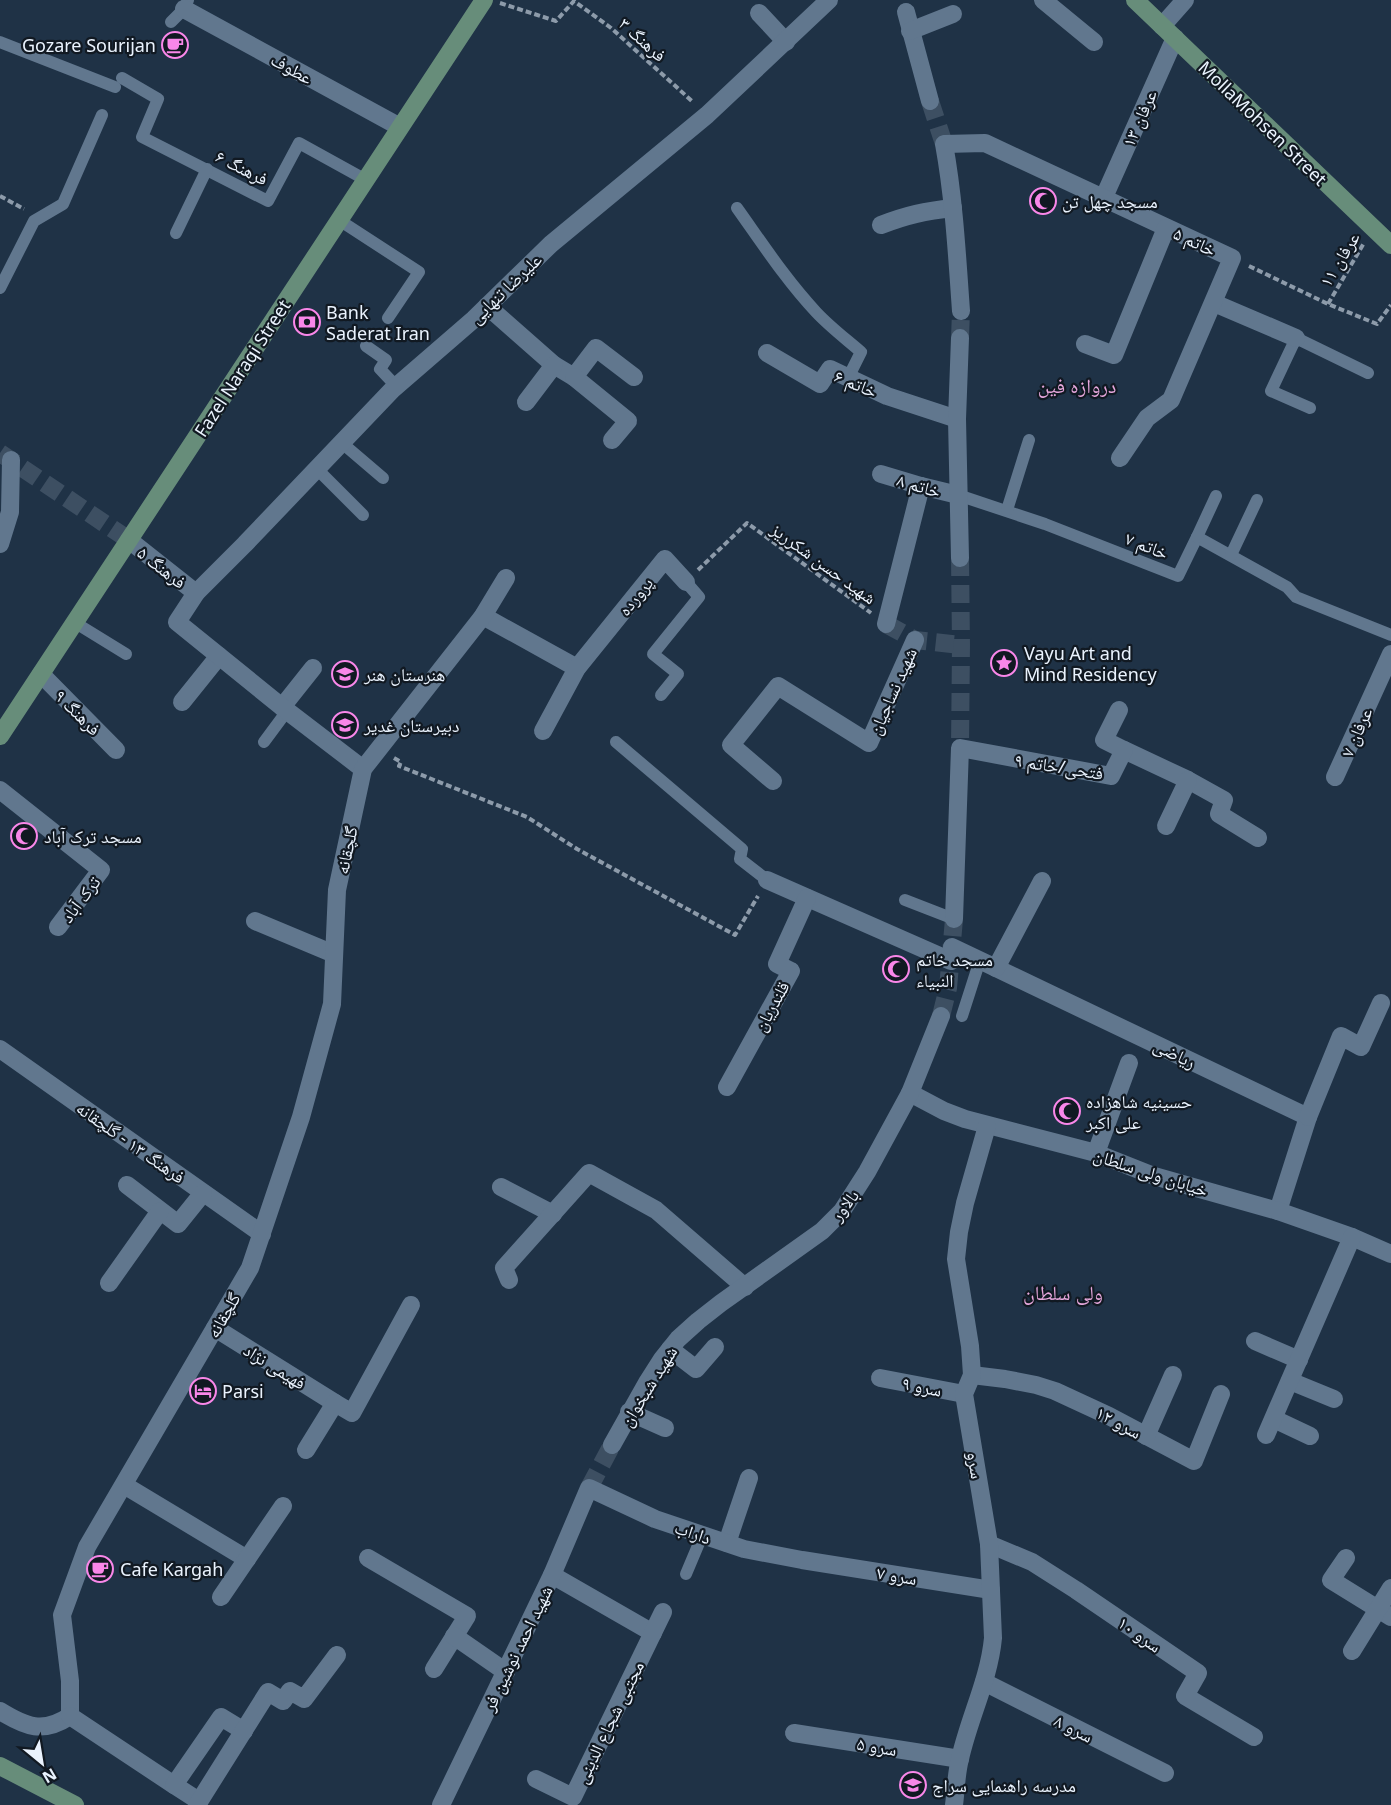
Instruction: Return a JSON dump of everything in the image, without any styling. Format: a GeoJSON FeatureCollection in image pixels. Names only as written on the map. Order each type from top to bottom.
{"type":"FeatureCollection","features":[{"type":"Feature","properties":{"kind":"main road","name":"Fazel Naraqi Street"},"geometry":{"type":"LineString","coordinates":[[0,736],[484,0]]}},
{"type":"Feature","properties":{"kind":"main road","name":"MollaMohsen Street"},"geometry":{"type":"LineString","coordinates":[[1135,0],[1391,245]]}},
{"type":"Feature","properties":{"kind":"main road"},"geometry":{"type":"LineString","coordinates":[[0,1766],[75,1805]]}},
{"type":"Feature","properties":{"kind":"street","name":"علیرضا تنهایی"},"geometry":{"type":"LineString","coordinates":[[219,657],[177,622],[196,593],[396,386],[487,306],[551,244],[707,115],[829,0]]}},
{"type":"Feature","properties":{"kind":"street"},"geometry":{"type":"LineString","coordinates":[[1043,0],[1094,42]]}},
{"type":"Feature","properties":{"kind":"street","name":"عرفان ۱۳"},"geometry":{"type":"LineString","coordinates":[[1104,197],[1168,32],[1185,0]]}},
{"type":"Feature","properties":{"kind":"street","name":"عطوف"},"geometry":{"type":"LineString","coordinates":[[181,10],[400,128]]}},
{"type":"Feature","properties":{"kind":"street"},"geometry":{"type":"LineString","coordinates":[[906,12],[930,101]]}},
{"type":"Feature","properties":{"kind":"street"},"geometry":{"type":"LineString","coordinates":[[759,13],[786,42]]}},
{"type":"Feature","properties":{"kind":"street"},"geometry":{"type":"LineString","coordinates":[[910,31],[952,14]]}},
{"type":"Feature","properties":{"kind":"street","name":"خاتم ۵"},"geometry":{"type":"LineString","coordinates":[[953,208],[944,144],[985,143],[1232,258]]}},
{"type":"Feature","properties":{"kind":"street"},"geometry":{"type":"LineString","coordinates":[[881,225],[909,214],[953,208],[961,311]]}},
{"type":"Feature","properties":{"kind":"street"},"geometry":{"type":"LineString","coordinates":[[1085,344],[1114,355],[1166,228]]}},
{"type":"Feature","properties":{"kind":"street"},"geometry":{"type":"LineString","coordinates":[[1120,458],[1147,418],[1171,400],[1232,258]]}},
{"type":"Feature","properties":{"kind":"street"},"geometry":{"type":"LineString","coordinates":[[1214,303],[1296,338]]}},
{"type":"Feature","properties":{"kind":"street"},"geometry":{"type":"LineString","coordinates":[[487,306],[554,365],[574,376],[628,421],[612,440]]}},
{"type":"Feature","properties":{"kind":"street"},"geometry":{"type":"LineString","coordinates":[[960,338],[957,419],[960,558]]}},
{"type":"Feature","properties":{"kind":"street"},"geometry":{"type":"LineString","coordinates":[[574,376],[596,348],[634,377]]}},
{"type":"Feature","properties":{"kind":"street","name":"خاتم ۶"},"geometry":{"type":"LineString","coordinates":[[767,353],[820,384],[830,369],[887,396],[957,419]]}},
{"type":"Feature","properties":{"kind":"street"},"geometry":{"type":"LineString","coordinates":[[526,402],[554,365]]}},
{"type":"Feature","properties":{"kind":"street"},"geometry":{"type":"LineString","coordinates":[[0,544],[10,512],[11,460]]}},
{"type":"Feature","properties":{"kind":"street","name":"خاتم ۸"},"geometry":{"type":"LineString","coordinates":[[881,474],[958,495]]}},
{"type":"Feature","properties":{"kind":"street"},"geometry":{"type":"LineString","coordinates":[[886,624],[921,486]]}},
{"type":"Feature","properties":{"kind":"street","name":"فرهنگ ۵"},"geometry":{"type":"LineString","coordinates":[[129,540],[196,593]]}},
{"type":"Feature","properties":{"kind":"street","name":"پرورده"},"geometry":{"type":"LineString","coordinates":[[543,731],[577,668],[665,559],[686,582]]}},
{"type":"Feature","properties":{"kind":"street"},"geometry":{"type":"LineString","coordinates":[[182,702],[219,657],[363,769],[483,616],[506,578]]}},
{"type":"Feature","properties":{"kind":"street"},"geometry":{"type":"LineString","coordinates":[[483,616],[577,668]]}},
{"type":"Feature","properties":{"kind":"street","name":"شهید نساجیان"},"geometry":{"type":"LineString","coordinates":[[773,781],[731,745],[778,686],[869,743],[915,640]]}},
{"type":"Feature","properties":{"kind":"street","name":"عرفان ۷"},"geometry":{"type":"LineString","coordinates":[[1335,777],[1391,654]]}},
{"type":"Feature","properties":{"kind":"street"},"geometry":{"type":"LineString","coordinates":[[284,709],[313,668]]}},
{"type":"Feature","properties":{"kind":"street","name":"فرهنگ ۹"},"geometry":{"type":"LineString","coordinates":[[41,674],[116,750]]}},
{"type":"Feature","properties":{"kind":"street","name":"فتحی/خاتم ۹"},"geometry":{"type":"LineString","coordinates":[[954,919],[960,748],[1111,776],[1124,750],[1104,740],[1119,710]]}},
{"type":"Feature","properties":{"kind":"street"},"geometry":{"type":"LineString","coordinates":[[1124,750],[1224,800],[1219,814],[1258,838]]}},
{"type":"Feature","properties":{"kind":"street","name":"گلچقانه"},"geometry":{"type":"LineString","coordinates":[[70,1716],[70,1690],[62,1615],[87,1547],[250,1268],[301,1117],[332,1004],[337,890],[363,769]]}},
{"type":"Feature","properties":{"kind":"street"},"geometry":{"type":"LineString","coordinates":[[1166,826],[1188,780]]}},
{"type":"Feature","properties":{"kind":"street","name":"ترک آباد"},"geometry":{"type":"LineString","coordinates":[[0,790],[101,870],[58,927]]}},
{"type":"Feature","properties":{"kind":"street","name":"ریاضی"},"geometry":{"type":"LineString","coordinates":[[767,880],[951,954],[988,964],[1308,1117]]}},
{"type":"Feature","properties":{"kind":"street"},"geometry":{"type":"LineString","coordinates":[[988,964],[1042,882]]}},
{"type":"Feature","properties":{"kind":"street","name":"قلندریان"},"geometry":{"type":"LineString","coordinates":[[727,1087],[791,971],[777,964],[807,898]]}},
{"type":"Feature","properties":{"kind":"street"},"geometry":{"type":"LineString","coordinates":[[255,921],[334,954]]}},
{"type":"Feature","properties":{"kind":"street"},"geometry":{"type":"LineString","coordinates":[[1278,1211],[1308,1117],[1341,1036],[1360,1047],[1381,1003]]}},
{"type":"Feature","properties":{"kind":"street","name":"بالاور"},"geometry":{"type":"LineString","coordinates":[[745,1287],[822,1231],[842,1211],[867,1172],[910,1093],[942,1016]]}},
{"type":"Feature","properties":{"kind":"street","name":"فرهنگ ۱۳ - گلچقانه"},"geometry":{"type":"LineString","coordinates":[[0,1049],[262,1234]]}},
{"type":"Feature","properties":{"kind":"street"},"geometry":{"type":"LineString","coordinates":[[1096,1153],[1129,1063]]}},
{"type":"Feature","properties":{"kind":"street","name":"خیابان ولی سلطان"},"geometry":{"type":"LineString","coordinates":[[910,1093],[944,1111],[987,1126],[1096,1153],[1154,1176],[1278,1211],[1352,1237],[1391,1254]]}},
{"type":"Feature","properties":{"kind":"street"},"geometry":{"type":"LineString","coordinates":[[964,1394],[972,1375],[970,1346],[956,1259],[961,1222],[987,1126]]}},
{"type":"Feature","properties":{"kind":"street"},"geometry":{"type":"LineString","coordinates":[[509,1280],[504,1268],[589,1173],[656,1210],[745,1287]]}},
{"type":"Feature","properties":{"kind":"street"},"geometry":{"type":"LineString","coordinates":[[127,1185],[178,1224],[203,1193]]}},
{"type":"Feature","properties":{"kind":"street"},"geometry":{"type":"LineString","coordinates":[[501,1187],[553,1214]]}},
{"type":"Feature","properties":{"kind":"street"},"geometry":{"type":"LineString","coordinates":[[109,1284],[160,1211]]}},
{"type":"Feature","properties":{"kind":"street"},"geometry":{"type":"LineString","coordinates":[[1310,1436],[1270,1427],[1352,1237]]}},
{"type":"Feature","properties":{"kind":"street","name":"شهید شبخوان"},"geometry":{"type":"LineString","coordinates":[[612,1444],[652,1373],[670,1349],[698,1321],[745,1287]]}},
{"type":"Feature","properties":{"kind":"street"},"geometry":{"type":"LineString","coordinates":[[306,1450],[335,1403],[352,1413],[411,1305]]}},
{"type":"Feature","properties":{"kind":"street","name":"فهیمی نژاد"},"geometry":{"type":"LineString","coordinates":[[215,1328],[335,1403]]}},
{"type":"Feature","properties":{"kind":"street"},"geometry":{"type":"LineString","coordinates":[[1255,1341],[1299,1360]]}},
{"type":"Feature","properties":{"kind":"street"},"geometry":{"type":"LineString","coordinates":[[670,1349],[696,1369],[715,1347]]}},
{"type":"Feature","properties":{"kind":"street","name":"سرو ۱۲"},"geometry":{"type":"LineString","coordinates":[[972,1375],[1025,1383],[1055,1391],[1100,1411],[1194,1461],[1221,1394]]}},
{"type":"Feature","properties":{"kind":"street"},"geometry":{"type":"LineString","coordinates":[[1146,1436],[1173,1375]]}},
{"type":"Feature","properties":{"kind":"street","name":"سرو ۹"},"geometry":{"type":"LineString","coordinates":[[880,1378],[964,1394]]}},
{"type":"Feature","properties":{"kind":"street"},"geometry":{"type":"LineString","coordinates":[[1290,1381],[1334,1399]]}},
{"type":"Feature","properties":{"kind":"street","name":"سرو"},"geometry":{"type":"LineString","coordinates":[[954,1805],[960,1759],[992,1653],[993,1638],[989,1544],[964,1394]]}},
{"type":"Feature","properties":{"kind":"street"},"geometry":{"type":"LineString","coordinates":[[629,1412],[665,1428]]}},
{"type":"Feature","properties":{"kind":"street"},"geometry":{"type":"LineString","coordinates":[[727,1543],[749,1478]]}},
{"type":"Feature","properties":{"kind":"street"},"geometry":{"type":"LineString","coordinates":[[124,1485],[247,1559]]}},
{"type":"Feature","properties":{"kind":"street","name":"داراب"},"geometry":{"type":"LineString","coordinates":[[589,1488],[655,1519],[702,1536],[744,1549],[802,1560]]}},
{"type":"Feature","properties":{"kind":"street","name":"شهید احمد نوشین فر"},"geometry":{"type":"LineString","coordinates":[[441,1805],[552,1575],[589,1488]]}},
{"type":"Feature","properties":{"kind":"street"},"geometry":{"type":"LineString","coordinates":[[221,1597],[283,1506]]}},
{"type":"Feature","properties":{"kind":"street","name":"سرو ۱۰"},"geometry":{"type":"LineString","coordinates":[[989,1544],[1032,1562],[1198,1673],[1185,1696],[1254,1737]]}},
{"type":"Feature","properties":{"kind":"street"},"geometry":{"type":"LineString","coordinates":[[368,1557],[467,1616],[434,1669]]}},
{"type":"Feature","properties":{"kind":"street"},"geometry":{"type":"LineString","coordinates":[[1347,1558],[1331,1580],[1384,1613]]}},
{"type":"Feature","properties":{"kind":"street","name":"سرو ۷"},"geometry":{"type":"LineString","coordinates":[[802,1560],[991,1590]]}},
{"type":"Feature","properties":{"kind":"street"},"geometry":{"type":"LineString","coordinates":[[552,1575],[652,1633]]}},
{"type":"Feature","properties":{"kind":"street"},"geometry":{"type":"LineString","coordinates":[[1352,1651],[1384,1613],[1391,1588]]}},
{"type":"Feature","properties":{"kind":"street","name":"مجتبی شجاع الدینی"},"geometry":{"type":"LineString","coordinates":[[536,1779],[573,1797],[663,1612]]}},
{"type":"Feature","properties":{"kind":"street"},"geometry":{"type":"LineString","coordinates":[[454,1636],[506,1672]]}},
{"type":"Feature","properties":{"kind":"street"},"geometry":{"type":"LineString","coordinates":[[0,1711],[26,1726],[40,1727],[60,1723],[70,1716],[201,1804],[268,1692],[283,1701],[290,1691],[304,1699],[336,1654]]}},
{"type":"Feature","properties":{"kind":"street","name":"سرو ۸"},"geometry":{"type":"LineString","coordinates":[[984,1682],[1165,1773]]}},
{"type":"Feature","properties":{"kind":"street"},"geometry":{"type":"LineString","coordinates":[[174,1785],[221,1716],[244,1731]]}},
{"type":"Feature","properties":{"kind":"street","name":"سرو ۵"},"geometry":{"type":"LineString","coordinates":[[794,1733],[960,1759]]}},
{"type":"Feature","properties":{"kind":"lane","name":"فرهنگ ۶"},"geometry":{"type":"LineString","coordinates":[[0,42],[118,82],[158,99],[142,137],[268,201],[299,143],[366,180]]}},
{"type":"Feature","properties":{"kind":"lane"},"geometry":{"type":"LineString","coordinates":[[0,288],[34,221],[63,204],[102,115]]}},
{"type":"Feature","properties":{"kind":"lane"},"geometry":{"type":"LineString","coordinates":[[176,233],[207,169]]}},
{"type":"Feature","properties":{"kind":"lane"},"geometry":{"type":"LineString","coordinates":[[737,208],[788,279],[815,311],[861,352],[848,378]]}},
{"type":"Feature","properties":{"kind":"lane"},"geometry":{"type":"LineString","coordinates":[[339,220],[419,272],[388,318]]}},
{"type":"Feature","properties":{"kind":"lane"},"geometry":{"type":"LineString","coordinates":[[1310,408],[1271,392],[1296,338],[1368,373]]}},
{"type":"Feature","properties":{"kind":"lane"},"geometry":{"type":"LineString","coordinates":[[366,346],[386,360],[380,369],[396,386]]}},
{"type":"Feature","properties":{"kind":"lane"},"geometry":{"type":"LineString","coordinates":[[1008,510],[1029,440]]}},
{"type":"Feature","properties":{"kind":"lane"},"geometry":{"type":"LineString","coordinates":[[342,443],[383,478]]}},
{"type":"Feature","properties":{"kind":"lane"},"geometry":{"type":"LineString","coordinates":[[317,469],[363,515]]}},
{"type":"Feature","properties":{"kind":"lane","name":"خاتم ۷"},"geometry":{"type":"LineString","coordinates":[[958,495],[1008,510],[1178,576],[1197,537],[1287,587],[1296,597],[1391,634]]}},
{"type":"Feature","properties":{"kind":"lane"},"geometry":{"type":"LineString","coordinates":[[1197,537],[1216,496]]}},
{"type":"Feature","properties":{"kind":"lane"},"geometry":{"type":"LineString","coordinates":[[1232,555],[1257,500]]}},
{"type":"Feature","properties":{"kind":"lane"},"geometry":{"type":"LineString","coordinates":[[661,694],[678,674],[653,654],[699,597],[686,582]]}},
{"type":"Feature","properties":{"kind":"lane"},"geometry":{"type":"LineString","coordinates":[[74,622],[126,654]]}},
{"type":"Feature","properties":{"kind":"lane"},"geometry":{"type":"LineString","coordinates":[[264,742],[284,709]]}},
{"type":"Feature","properties":{"kind":"lane"},"geometry":{"type":"LineString","coordinates":[[616,742],[742,849],[740,859],[767,880]]}},
{"type":"Feature","properties":{"kind":"lane"},"geometry":{"type":"LineString","coordinates":[[904,900],[954,919]]}},
{"type":"Feature","properties":{"kind":"lane"},"geometry":{"type":"LineString","coordinates":[[962,1016],[988,964]]}},
{"type":"Feature","properties":{"kind":"lane"},"geometry":{"type":"LineString","coordinates":[[686,1574],[702,1536]]}},
{"type":"Feature","properties":{"kind":"path","name":"فرهنگ ۳"},"geometry":{"type":"LineString","coordinates":[[493,0],[556,21],[574,1],[611,28],[707,115]]}},
{"type":"Feature","properties":{"kind":"path"},"geometry":{"type":"LineString","coordinates":[[0,196],[40,217]]}},
{"type":"Feature","properties":{"kind":"path","name":"عرفان ۱۱"},"geometry":{"type":"LineString","coordinates":[[1328,304],[1374,229]]}},
{"type":"Feature","properties":{"kind":"path","name":"خاتم ۵"},"geometry":{"type":"LineString","coordinates":[[1232,258],[1328,304],[1377,324],[1391,304]]}},
{"type":"Feature","properties":{"kind":"path","name":"شهید حسن شکرریز"},"geometry":{"type":"LineString","coordinates":[[686,582],[747,523],[886,624]]}},
{"type":"Feature","properties":{"kind":"path"},"geometry":{"type":"LineString","coordinates":[[378,750],[401,762],[399,766],[527,817],[577,849],[735,935],[767,880]]}},
{"type":"Feature","properties":{"kind":"tunnel"},"geometry":{"type":"LineString","coordinates":[[930,101],[944,144]]}},
{"type":"Feature","properties":{"kind":"tunnel"},"geometry":{"type":"LineString","coordinates":[[960,338],[961,311]]}},
{"type":"Feature","properties":{"kind":"tunnel"},"geometry":{"type":"LineString","coordinates":[[0,453],[129,540]]}},
{"type":"Feature","properties":{"kind":"tunnel"},"geometry":{"type":"LineString","coordinates":[[960,558],[960,748]]}},
{"type":"Feature","properties":{"kind":"tunnel"},"geometry":{"type":"LineString","coordinates":[[886,624],[915,640],[961,645]]}},
{"type":"Feature","properties":{"kind":"tunnel"},"geometry":{"type":"LineString","coordinates":[[941,1016],[948,988],[954,919]]}},
{"type":"Feature","properties":{"kind":"tunnel"},"geometry":{"type":"LineString","coordinates":[[589,1488],[612,1445]]}},
{"type":"Feature","properties":{"kind":"place","name":"Gozare Sourijan"},"geometry":{"type":"Point","coordinates":[175,45]}},
{"type":"Feature","properties":{"kind":"place","name":"مسجد چهل تن"},"geometry":{"type":"Point","coordinates":[1043,201]}},
{"type":"Feature","properties":{"kind":"place","name":"Bank Saderat Iran"},"geometry":{"type":"Point","coordinates":[307,322]}},
{"type":"Feature","properties":{"kind":"place","name":"Vayu Art and Mind Residency"},"geometry":{"type":"Point","coordinates":[1004,663]}},
{"type":"Feature","properties":{"kind":"place","name":"هنرستان هنر"},"geometry":{"type":"Point","coordinates":[345,674]}},
{"type":"Feature","properties":{"kind":"place","name":"دبیرستان غدیر"},"geometry":{"type":"Point","coordinates":[345,725]}},
{"type":"Feature","properties":{"kind":"place","name":"مسجد ترک آباد"},"geometry":{"type":"Point","coordinates":[24,836]}},
{"type":"Feature","properties":{"kind":"place","name":"مسجد خاتم النبیاء"},"geometry":{"type":"Point","coordinates":[896,969]}},
{"type":"Feature","properties":{"kind":"place","name":"حسینیه شاهزاده علی اکبر"},"geometry":{"type":"Point","coordinates":[1067,1111]}},
{"type":"Feature","properties":{"kind":"place","name":"Parsi"},"geometry":{"type":"Point","coordinates":[203,1391]}},
{"type":"Feature","properties":{"kind":"place","name":"Cafe Kargah"},"geometry":{"type":"Point","coordinates":[100,1569]}},
{"type":"Feature","properties":{"kind":"place","name":"مدرسه راهنمایی سراج"},"geometry":{"type":"Point","coordinates":[913,1785]}},
{"type":"Feature","properties":{"kind":"district","name":"دروازه فین"},"geometry":{"type":"Point","coordinates":[1077,385]}},
{"type":"Feature","properties":{"kind":"district","name":"ولی سلطان"},"geometry":{"type":"Point","coordinates":[1063,1292]}}]}
